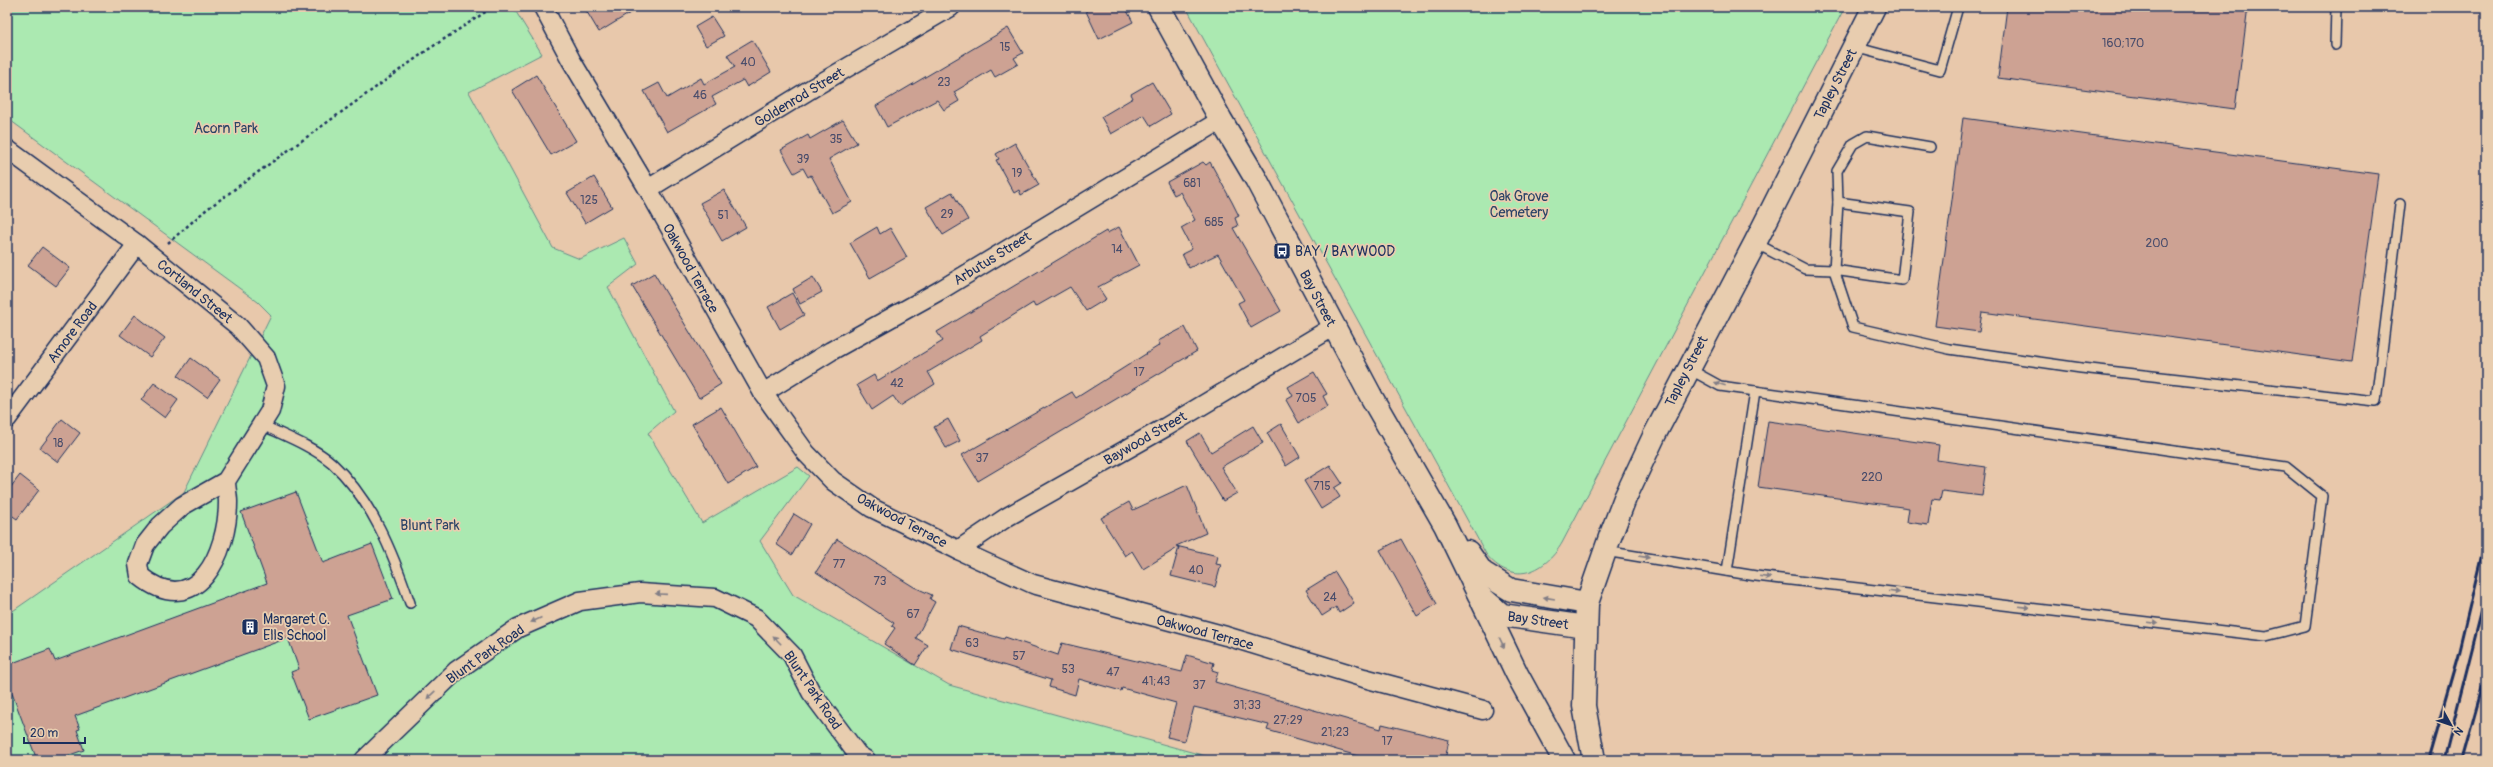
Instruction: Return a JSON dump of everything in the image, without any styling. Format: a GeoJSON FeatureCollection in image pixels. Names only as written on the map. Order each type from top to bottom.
{"type":"FeatureCollection","features":[{"type":"Feature","properties":{"kind":"main road","name":"Bay Street"},"geometry":{"type":"LineString","coordinates":[[1159,7],[1221,120],[1256,179],[1333,327],[1445,525],[1479,595],[1502,615],[1586,627]]}},
{"type":"Feature","properties":{"kind":"main road","name":"Tapley Street"},"geometry":{"type":"LineString","coordinates":[[1594,760],[1584,706],[1587,603],[1605,551],[1625,498],[1688,369],[1755,243],[1874,7]]}},
{"type":"Feature","properties":{"kind":"main road","name":"Bay Street"},"geometry":{"type":"LineString","coordinates":[[1445,525],[1465,547],[1482,572],[1495,582],[1522,593],[1587,603]]}},
{"type":"Feature","properties":{"kind":"main road"},"geometry":{"type":"LineString","coordinates":[[1479,595],[1517,674],[1564,760]]}},
{"type":"Feature","properties":{"kind":"street","name":"Oakwood Terrace"},"geometry":{"type":"LineString","coordinates":[[543,7],[571,60],[648,189],[763,393],[806,453],[833,481],[872,508],[958,550],[1033,584],[1226,636],[1364,678],[1483,710]]}},
{"type":"Feature","properties":{"kind":"street","name":"Goldenrod Street"},"geometry":{"type":"LineString","coordinates":[[648,189],[814,87],[951,7]]}},
{"type":"Feature","properties":{"kind":"street","name":"Arbutus Street"},"geometry":{"type":"LineString","coordinates":[[763,393],[831,350],[939,291],[1221,120]]}},
{"type":"Feature","properties":{"kind":"street","name":"Cortland Street"},"geometry":{"type":"LineString","coordinates":[[7,149],[137,244],[238,326],[266,358],[276,386],[270,411],[226,481],[182,506],[160,526],[145,545],[138,564],[140,576],[161,590],[171,592],[187,591],[200,581],[213,565],[223,537],[228,502],[226,481]]}},
{"type":"Feature","properties":{"kind":"street","name":"Amore Road"},"geometry":{"type":"LineString","coordinates":[[7,419],[137,244]]}},
{"type":"Feature","properties":{"kind":"street","name":"Baywood Street"},"geometry":{"type":"LineString","coordinates":[[958,550],[1007,517],[1166,427],[1333,327]]}},
{"type":"Feature","properties":{"kind":"street","name":"Blunt Park Road"},"geometry":{"type":"LineString","coordinates":[[364,760],[456,671],[518,628],[580,601],[640,593],[715,598],[756,618],[792,655],[811,692],[858,754],[866,760]]}},
{"type":"Feature","properties":{"kind":"lane"},"geometry":{"type":"LineString","coordinates":[[1854,47],[1940,70],[1958,7]]}},
{"type":"Feature","properties":{"kind":"lane"},"geometry":{"type":"LineString","coordinates":[[2335,45],[2336,7]]}},
{"type":"Feature","properties":{"kind":"lane"},"geometry":{"type":"LineString","coordinates":[[1930,147],[1867,136],[1860,138],[1853,144],[1837,170],[1838,202],[1834,270],[1853,327],[1948,350],[2081,368],[2376,401],[2400,204]]}},
{"type":"Feature","properties":{"kind":"lane"},"geometry":{"type":"LineString","coordinates":[[1755,243],[1805,269],[1834,270],[1902,280],[1910,212],[1838,202]]}},
{"type":"Feature","properties":{"kind":"lane"},"geometry":{"type":"LineString","coordinates":[[1605,551],[1727,571],[2266,636],[2305,626],[2322,496],[2286,467],[1720,386],[1688,369]]}},
{"type":"Feature","properties":{"kind":"lane"},"geometry":{"type":"LineString","coordinates":[[1727,571],[1755,391]]}},
{"type":"Feature","properties":{"kind":"lane"},"geometry":{"type":"LineString","coordinates":[[262,425],[292,439],[331,463],[361,497],[384,535],[410,603]]}},
{"type":"Feature","properties":{"kind":"path"},"geometry":{"type":"LineString","coordinates":[[168,243],[207,209],[422,54],[492,7]]}},
{"type":"Feature","properties":{"kind":"green space","name":"Blunt Park"},"geometry":{"type":"Polygon","coordinates":[[[7,7],[513,7],[542,54],[469,92],[553,248],[580,259],[624,238],[638,264],[608,287],[674,411],[648,433],[702,523],[798,467],[809,476],[760,541],[793,595],[949,685],[1220,760],[7,760],[7,615],[184,492],[271,315],[258,302],[7,118],[7,7]]]}},
{"type":"Feature","properties":{"kind":"green space","name":"Oak Grove Cemetery"},"geometry":{"type":"Polygon","coordinates":[[[1186,7],[1845,7],[1562,543],[1555,554],[1537,569],[1516,573],[1506,570],[1496,564],[1486,554],[1186,7]]]}},
{"type":"Feature","properties":{"kind":"building"},"geometry":{"type":"Polygon","coordinates":[[[584,7],[640,7],[599,32],[584,7]]]}},
{"type":"Feature","properties":{"kind":"building"},"geometry":{"type":"Polygon","coordinates":[[[1084,7],[1125,7],[1133,22],[1099,39],[1084,7]]]}},
{"type":"Feature","properties":{"kind":"building"},"geometry":{"type":"Polygon","coordinates":[[[2007,7],[2248,7],[2235,109],[1998,78],[2007,7]]]}},
{"type":"Feature","properties":{"kind":"building"},"geometry":{"type":"Polygon","coordinates":[[[712,17],[724,36],[706,46],[695,27],[712,17]]]}},
{"type":"Feature","properties":{"kind":"building"},"geometry":{"type":"Polygon","coordinates":[[[1008,28],[1023,53],[1014,58],[1018,64],[995,77],[991,70],[954,92],[959,101],[944,110],[937,100],[887,127],[876,106],[1008,28]]]}},
{"type":"Feature","properties":{"kind":"building"},"geometry":{"type":"Polygon","coordinates":[[[752,40],[771,72],[747,87],[743,80],[712,97],[716,104],[667,132],[644,91],[659,83],[667,98],[701,78],[704,84],[735,67],[727,55],[752,40]]]}},
{"type":"Feature","properties":{"kind":"building"},"geometry":{"type":"Polygon","coordinates":[[[536,75],[576,141],[551,155],[512,90],[536,75]]]}},
{"type":"Feature","properties":{"kind":"building"},"geometry":{"type":"Polygon","coordinates":[[[1152,82],[1171,114],[1151,126],[1144,115],[1111,134],[1101,117],[1133,98],[1131,94],[1152,82]]]}},
{"type":"Feature","properties":{"kind":"building"},"geometry":{"type":"Polygon","coordinates":[[[1963,118],[2378,174],[2352,362],[1982,312],[1979,332],[1935,326],[1963,118]]]}},
{"type":"Feature","properties":{"kind":"building"},"geometry":{"type":"Polygon","coordinates":[[[843,120],[857,143],[829,159],[852,202],[832,213],[811,175],[808,177],[803,168],[794,173],[781,150],[808,135],[810,139],[843,120]]]}},
{"type":"Feature","properties":{"kind":"building"},"geometry":{"type":"Polygon","coordinates":[[[1015,143],[1039,185],[1021,195],[1019,190],[1014,193],[996,160],[999,159],[996,154],[1015,143]]]}},
{"type":"Feature","properties":{"kind":"building"},"geometry":{"type":"Polygon","coordinates":[[[1203,162],[1206,165],[1210,162],[1232,202],[1239,216],[1235,218],[1238,226],[1233,228],[1281,311],[1251,328],[1238,303],[1244,300],[1218,254],[1189,268],[1182,254],[1192,249],[1181,228],[1195,220],[1180,192],[1174,195],[1167,182],[1203,162]]]}},
{"type":"Feature","properties":{"kind":"building"},"geometry":{"type":"Polygon","coordinates":[[[594,177],[612,207],[585,223],[567,193],[594,177]]]}},
{"type":"Feature","properties":{"kind":"building"},"geometry":{"type":"Polygon","coordinates":[[[724,190],[746,227],[722,241],[700,203],[724,190]]]}},
{"type":"Feature","properties":{"kind":"building"},"geometry":{"type":"Polygon","coordinates":[[[952,192],[968,220],[943,235],[926,207],[952,192]]]}},
{"type":"Feature","properties":{"kind":"building"},"geometry":{"type":"Polygon","coordinates":[[[877,227],[880,234],[890,228],[907,257],[870,278],[850,243],[877,227]]]}},
{"type":"Feature","properties":{"kind":"building"},"geometry":{"type":"Polygon","coordinates":[[[1119,227],[1139,265],[1098,287],[1106,299],[1086,311],[1070,287],[1035,307],[1033,303],[980,336],[982,340],[928,372],[935,384],[900,406],[893,396],[872,410],[857,385],[874,375],[877,381],[943,341],[937,332],[1106,231],[1107,233],[1119,227]]]}},
{"type":"Feature","properties":{"kind":"building"},"geometry":{"type":"Polygon","coordinates":[[[42,247],[70,268],[56,286],[28,265],[42,247]]]}},
{"type":"Feature","properties":{"kind":"building"},"geometry":{"type":"Polygon","coordinates":[[[654,273],[721,384],[699,398],[632,286],[654,273]]]}},
{"type":"Feature","properties":{"kind":"building"},"geometry":{"type":"Polygon","coordinates":[[[813,277],[822,292],[800,304],[793,289],[813,277]]]}},
{"type":"Feature","properties":{"kind":"building"},"geometry":{"type":"Polygon","coordinates":[[[792,293],[804,315],[780,329],[768,307],[792,293]]]}},
{"type":"Feature","properties":{"kind":"building"},"geometry":{"type":"Polygon","coordinates":[[[135,315],[165,338],[150,357],[120,335],[135,315]]]}},
{"type":"Feature","properties":{"kind":"building"},"geometry":{"type":"Polygon","coordinates":[[[1185,327],[1197,351],[978,481],[962,455],[1072,392],[1076,398],[1160,345],[1158,341],[1185,327]]]}},
{"type":"Feature","properties":{"kind":"building"},"geometry":{"type":"Polygon","coordinates":[[[191,358],[220,379],[207,397],[178,376],[191,358]]]}},
{"type":"Feature","properties":{"kind":"building"},"geometry":{"type":"Polygon","coordinates":[[[1314,372],[1327,394],[1323,396],[1328,406],[1299,423],[1286,400],[1293,396],[1288,387],[1314,372]]]}},
{"type":"Feature","properties":{"kind":"building"},"geometry":{"type":"Polygon","coordinates":[[[154,383],[178,400],[165,418],[141,400],[154,383]]]}},
{"type":"Feature","properties":{"kind":"building"},"geometry":{"type":"Polygon","coordinates":[[[721,407],[756,467],[728,484],[692,424],[721,407]]]}},
{"type":"Feature","properties":{"kind":"building"},"geometry":{"type":"Polygon","coordinates":[[[62,419],[80,433],[58,462],[40,448],[62,419]]]}},
{"type":"Feature","properties":{"kind":"building"},"geometry":{"type":"Polygon","coordinates":[[[948,419],[960,441],[946,448],[934,427],[948,419]]]}},
{"type":"Feature","properties":{"kind":"building"},"geometry":{"type":"Polygon","coordinates":[[[1768,421],[1939,445],[1937,460],[1986,467],[1982,496],[1942,491],[1940,500],[1932,499],[1928,525],[1907,522],[1909,508],[1758,487],[1768,421]]]}},
{"type":"Feature","properties":{"kind":"building"},"geometry":{"type":"Polygon","coordinates":[[[1281,424],[1300,457],[1286,466],[1267,433],[1281,424]]]}},
{"type":"Feature","properties":{"kind":"building"},"geometry":{"type":"Polygon","coordinates":[[[1253,426],[1263,443],[1221,467],[1237,493],[1223,501],[1187,441],[1200,433],[1211,452],[1253,426]]]}},
{"type":"Feature","properties":{"kind":"building"},"geometry":{"type":"Polygon","coordinates":[[[1330,465],[1342,483],[1334,488],[1340,497],[1321,509],[1304,481],[1330,465]]]}},
{"type":"Feature","properties":{"kind":"building"},"geometry":{"type":"Polygon","coordinates":[[[20,475],[39,490],[17,519],[7,512],[7,492],[20,475]]]}},
{"type":"Feature","properties":{"kind":"building"},"geometry":{"type":"Polygon","coordinates":[[[1187,485],[1206,533],[1176,546],[1218,556],[1216,564],[1221,565],[1215,587],[1171,576],[1179,547],[1143,569],[1132,551],[1125,556],[1101,518],[1129,502],[1133,510],[1187,485]]]}},
{"type":"Feature","properties":{"kind":"building","name":"Margaret C. Ells School"},"geometry":{"type":"Polygon","coordinates":[[[296,492],[323,563],[372,544],[393,599],[347,615],[377,695],[309,719],[291,672],[299,669],[288,638],[75,716],[80,729],[77,730],[84,750],[55,760],[37,760],[7,680],[7,665],[50,649],[55,661],[267,583],[241,512],[296,492]]]}},
{"type":"Feature","properties":{"kind":"building"},"geometry":{"type":"Polygon","coordinates":[[[794,514],[810,524],[792,555],[776,544],[794,514]]]}},
{"type":"Feature","properties":{"kind":"building"},"geometry":{"type":"Polygon","coordinates":[[[837,539],[914,587],[932,595],[930,599],[935,602],[916,638],[928,645],[915,665],[884,644],[895,628],[892,626],[894,623],[816,572],[837,539]]]}},
{"type":"Feature","properties":{"kind":"building"},"geometry":{"type":"Polygon","coordinates":[[[1401,539],[1437,604],[1417,616],[1380,550],[1401,539]]]}},
{"type":"Feature","properties":{"kind":"building"},"geometry":{"type":"Polygon","coordinates":[[[1335,572],[1354,603],[1339,613],[1336,607],[1322,616],[1306,590],[1335,572]]]}},
{"type":"Feature","properties":{"kind":"building"},"geometry":{"type":"Polygon","coordinates":[[[958,626],[1004,639],[1005,637],[1058,655],[1062,643],[1182,672],[1187,655],[1214,663],[1212,670],[1218,672],[1215,682],[1381,729],[1382,724],[1449,740],[1445,760],[1372,760],[1267,730],[1269,725],[1194,707],[1185,741],[1167,737],[1176,703],[1122,688],[1121,691],[1079,679],[1075,695],[1049,687],[1051,680],[951,649],[958,626]]]}},
{"type":"Feature","properties":{"kind":"railway"},"geometry":{"type":"LineString","coordinates":[[2428,760],[2458,655],[2486,537]]}},
{"type":"Feature","properties":{"kind":"railway"},"geometry":{"type":"LineString","coordinates":[[2444,760],[2486,594]]}},
{"type":"Feature","properties":{"kind":"railway"},"geometry":{"type":"LineString","coordinates":[[2462,760],[2486,674]]}},
{"type":"Feature","properties":{"kind":"place","name":"BAY / BAYWOOD"},"geometry":{"type":"Point","coordinates":[1282,251]}},
{"type":"Feature","properties":{"kind":"place","name":"Margaret C. Ells School"},"geometry":{"type":"Point","coordinates":[250,627]}},
{"type":"Feature","properties":{"kind":"park label","name":"Acorn Park"},"geometry":{"type":"Point","coordinates":[226,128]}}]}
